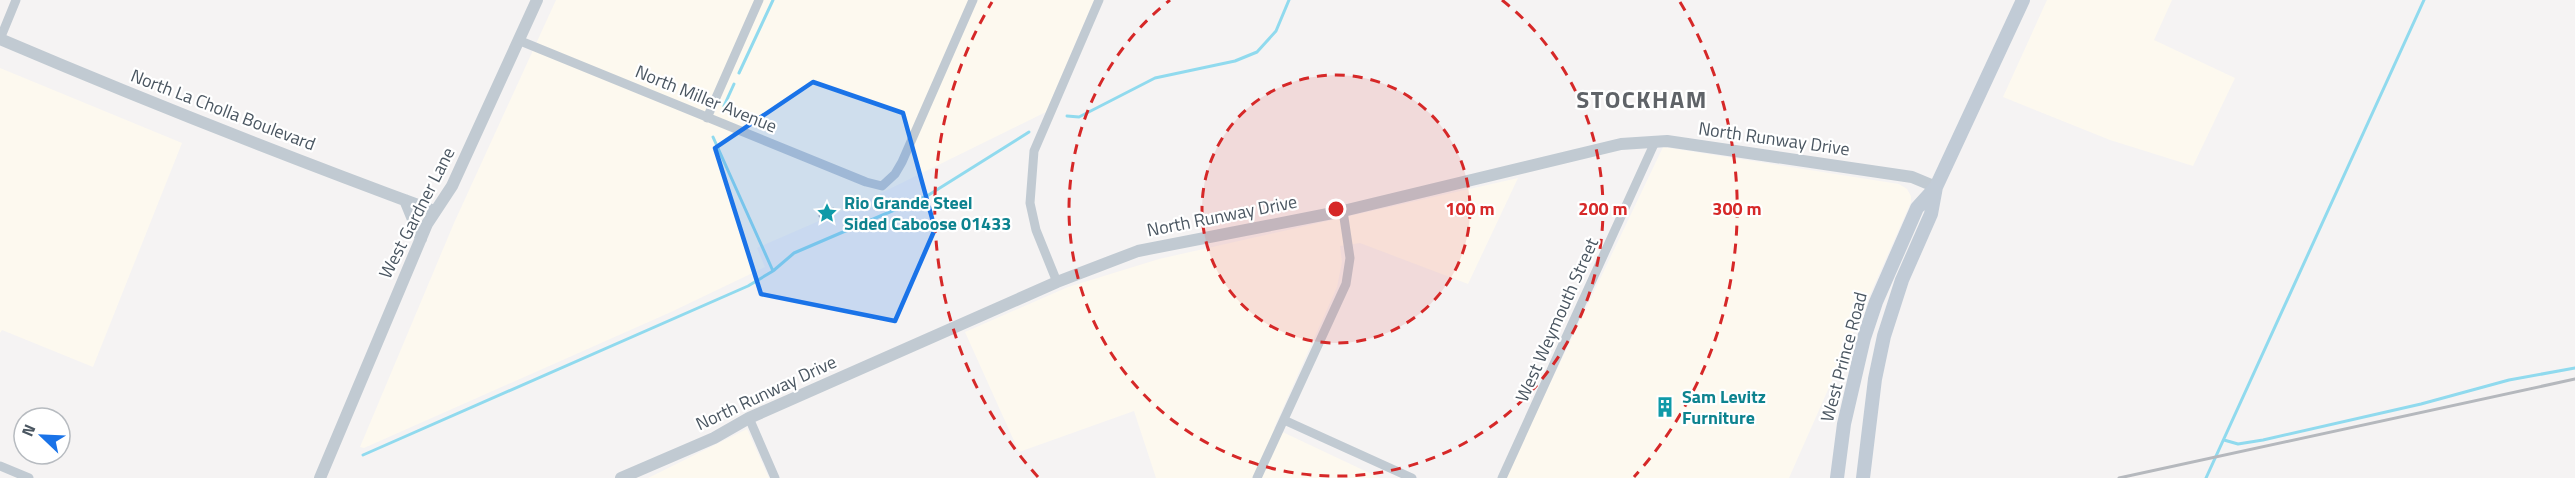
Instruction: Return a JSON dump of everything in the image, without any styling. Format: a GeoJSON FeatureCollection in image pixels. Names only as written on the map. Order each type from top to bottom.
{"type":"FeatureCollection","features":[{"type":"Feature","properties":{"kind":"main road","name":"West Prince Road"},"geometry":{"type":"LineString","coordinates":[[1864,472],[1875,379],[1884,336],[1902,280],[1931,214],[1936,187],[2023,0]]}},
{"type":"Feature","properties":{"kind":"main road","name":"West Prince Road"},"geometry":{"type":"LineString","coordinates":[[1837,478],[1849,402],[1864,338],[1876,302],[1917,208],[1936,187]]}},
{"type":"Feature","properties":{"kind":"street"},"geometry":{"type":"LineString","coordinates":[[0,39],[16,0]]}},
{"type":"Feature","properties":{"kind":"street","name":"West Gardner Lane"},"geometry":{"type":"LineString","coordinates":[[320,478],[421,239],[434,211],[452,186],[537,0]]}},
{"type":"Feature","properties":{"kind":"street"},"geometry":{"type":"LineString","coordinates":[[707,118],[759,0]]}},
{"type":"Feature","properties":{"kind":"street","name":"North Miller Avenue"},"geometry":{"type":"LineString","coordinates":[[518,40],[866,182],[882,186],[895,174],[902,162],[973,0]]}},
{"type":"Feature","properties":{"kind":"street"},"geometry":{"type":"LineString","coordinates":[[1057,282],[1036,230],[1030,203],[1034,151],[1099,0]]}},
{"type":"Feature","properties":{"kind":"street","name":"North La Cholla Boulevard"},"geometry":{"type":"LineString","coordinates":[[0,39],[156,105],[202,120],[434,211]]}},
{"type":"Feature","properties":{"kind":"street","name":"North Runway Drive"},"geometry":{"type":"LineString","coordinates":[[621,478],[714,438],[749,418],[1057,282],[1138,251],[1343,211],[1621,144],[1667,141],[1912,177],[1936,187]]}},
{"type":"Feature","properties":{"kind":"street","name":"West Weymouth Street"},"geometry":{"type":"LineString","coordinates":[[1502,478],[1655,142]]}},
{"type":"Feature","properties":{"kind":"street"},"geometry":{"type":"LineString","coordinates":[[405,200],[421,239]]}},
{"type":"Feature","properties":{"kind":"street"},"geometry":{"type":"LineString","coordinates":[[1257,478],[1346,284],[1350,258],[1343,211]]}},
{"type":"Feature","properties":{"kind":"street"},"geometry":{"type":"LineString","coordinates":[[749,418],[775,478]]}},
{"type":"Feature","properties":{"kind":"street"},"geometry":{"type":"LineString","coordinates":[[1284,420],[1412,478]]}},
{"type":"Feature","properties":{"kind":"street"},"geometry":{"type":"LineString","coordinates":[[0,466],[28,478]]}},
{"type":"Feature","properties":{"kind":"highlighted area"},"geometry":{"type":"Polygon","coordinates":[[[813,82],[903,113],[935,229],[895,321],[761,294],[715,148],[813,82]]]}},
{"type":"Feature","properties":{"kind":"shaded area"},"geometry":{"type":"Polygon","coordinates":[[[556,0],[1094,0],[1046,112],[865,201],[757,248],[765,267],[671,312],[364,448],[360,447],[454,223],[556,0]]]}},
{"type":"Feature","properties":{"kind":"shaded area"},"geometry":{"type":"Polygon","coordinates":[[[2047,0],[2172,0],[2154,40],[2235,78],[2193,166],[2110,140],[2003,97],[2047,0]]]}},
{"type":"Feature","properties":{"kind":"shaded area"},"geometry":{"type":"Polygon","coordinates":[[[0,68],[182,143],[93,367],[2,330],[0,333],[0,68]]]}},
{"type":"Feature","properties":{"kind":"shaded area"},"geometry":{"type":"Polygon","coordinates":[[[1663,147],[1899,184],[1907,189],[1911,196],[1911,202],[1789,478],[1505,478],[1663,147]]]}},
{"type":"Feature","properties":{"kind":"shaded area"},"geometry":{"type":"Polygon","coordinates":[[[1518,178],[1468,284],[1360,243],[1340,246],[1342,262],[1337,287],[1274,428],[1380,478],[1156,478],[1134,411],[1019,452],[965,332],[1068,287],[1159,259],[1518,178]]]}},
{"type":"Feature","properties":{"kind":"shaded area"},"geometry":{"type":"Polygon","coordinates":[[[747,429],[769,478],[648,478],[747,429]]]}},
{"type":"Feature","properties":{"kind":"waterway"},"geometry":{"type":"LineString","coordinates":[[739,73],[773,0]]}},
{"type":"Feature","properties":{"kind":"waterway"},"geometry":{"type":"LineString","coordinates":[[1067,116],[1079,117],[1155,78],[1235,61],[1257,52],[1276,31],[1289,0]]}},
{"type":"Feature","properties":{"kind":"waterway"},"geometry":{"type":"LineString","coordinates":[[2206,478],[2424,0]]}},
{"type":"Feature","properties":{"kind":"waterway"},"geometry":{"type":"LineString","coordinates":[[724,106],[734,84]]}},
{"type":"Feature","properties":{"kind":"waterway"},"geometry":{"type":"LineString","coordinates":[[363,455],[748,286],[773,271],[794,253],[927,196],[1029,132]]}},
{"type":"Feature","properties":{"kind":"waterway"},"geometry":{"type":"LineString","coordinates":[[713,137],[773,271]]}},
{"type":"Feature","properties":{"kind":"waterway"},"geometry":{"type":"LineString","coordinates":[[2224,440],[2238,444],[2263,440],[2421,404],[2509,380],[2575,368]]}},
{"type":"Feature","properties":{"kind":"railway"},"geometry":{"type":"LineString","coordinates":[[820,216],[833,209]]}},
{"type":"Feature","properties":{"kind":"railway"},"geometry":{"type":"LineString","coordinates":[[2119,478],[2575,379]]}},
{"type":"Feature","properties":{"kind":"place","name":"Rio Grande Steel Sided Caboose 01433"},"geometry":{"type":"Point","coordinates":[827,213]}},
{"type":"Feature","properties":{"kind":"place","name":"Sam Levitz Furniture"},"geometry":{"type":"Point","coordinates":[1665,407]}},
{"type":"Feature","properties":{"kind":"district","name":"STOCKHAM"},"geometry":{"type":"Point","coordinates":[1642,100]}}]}
